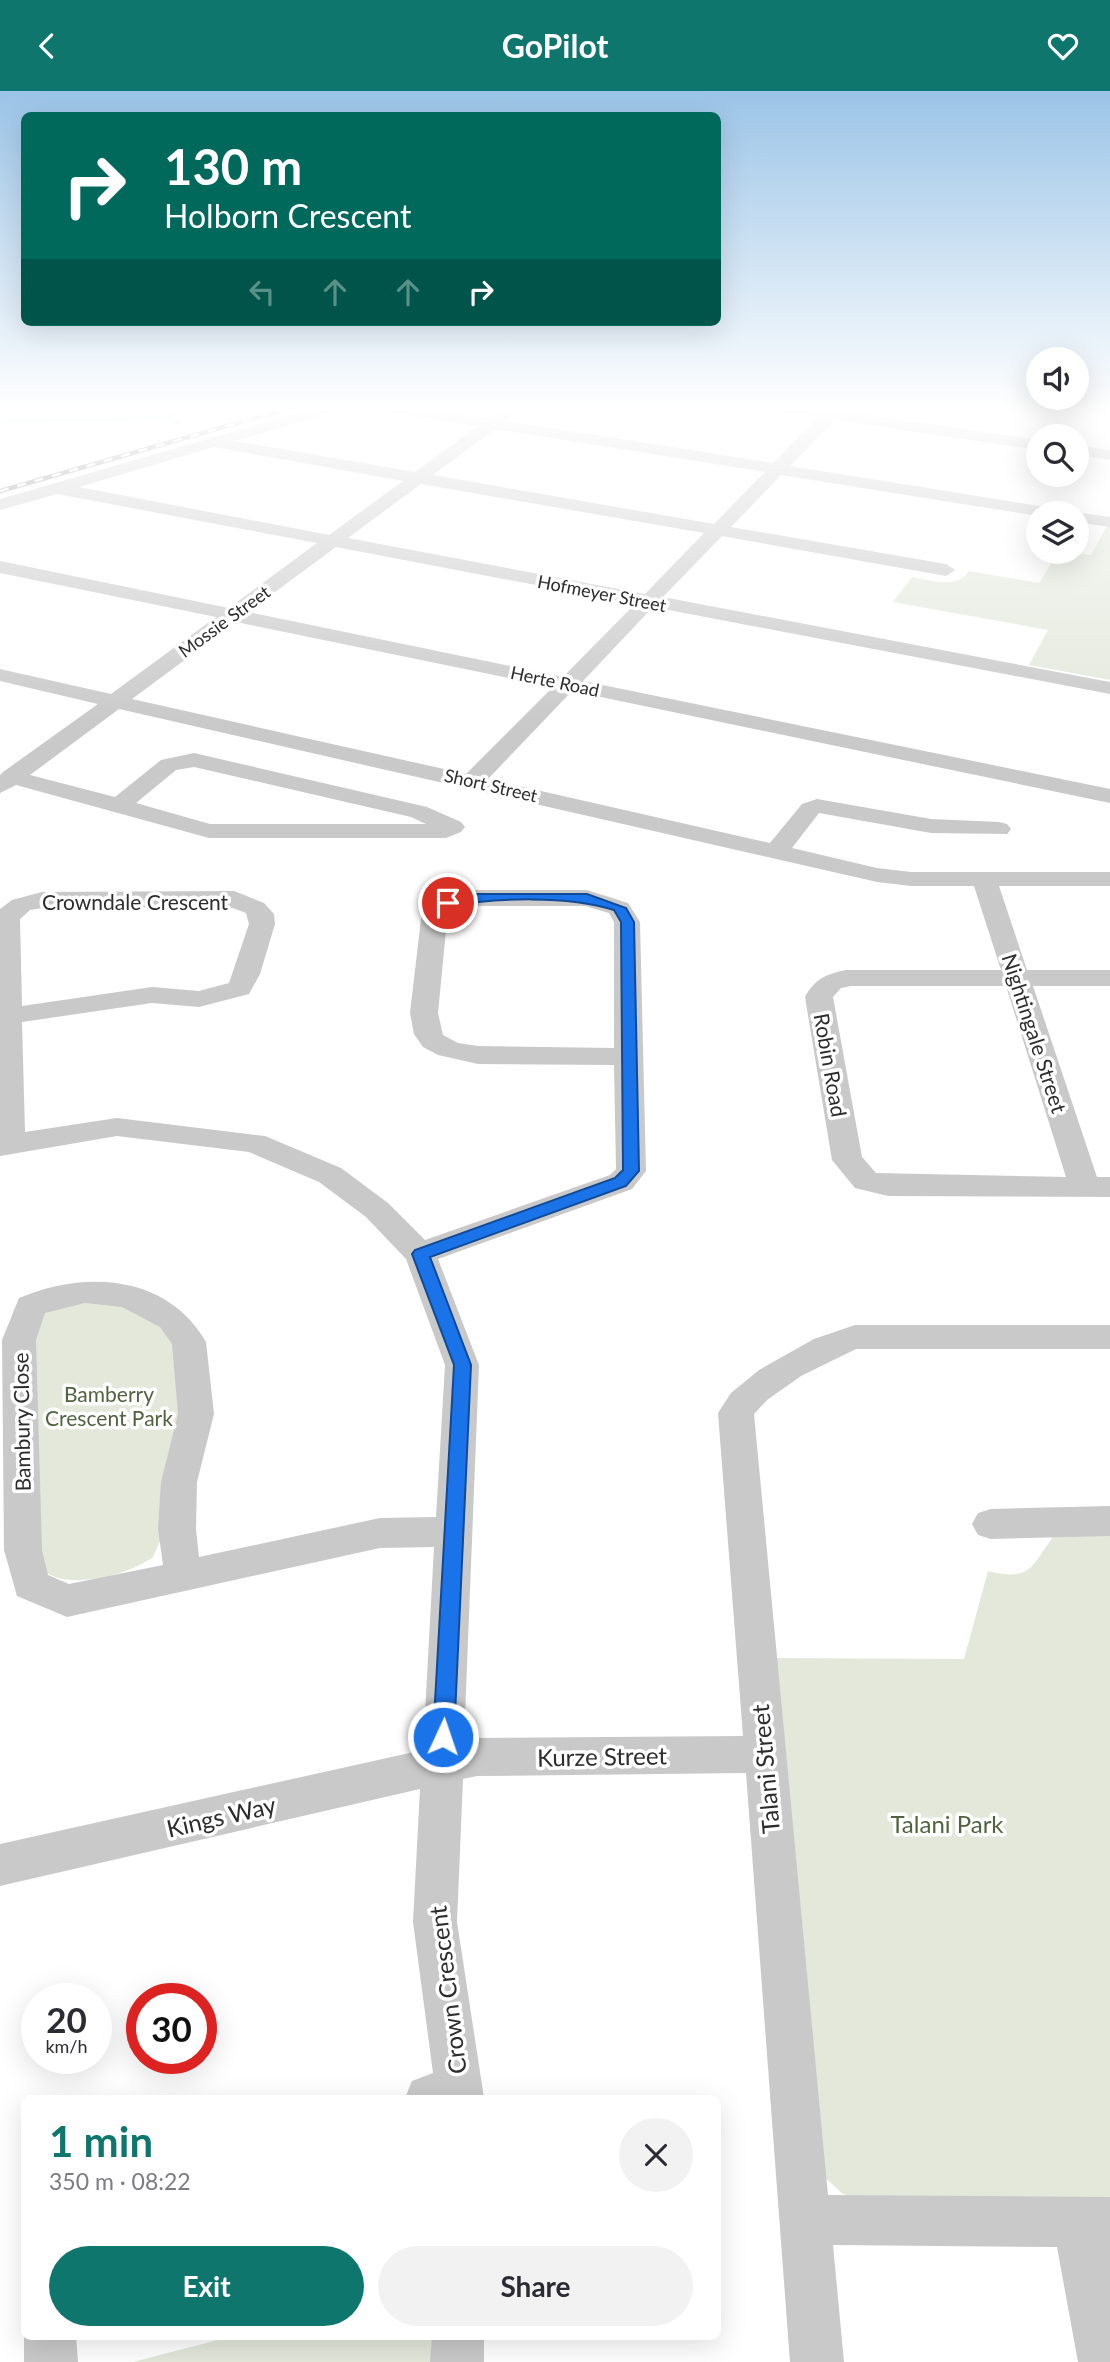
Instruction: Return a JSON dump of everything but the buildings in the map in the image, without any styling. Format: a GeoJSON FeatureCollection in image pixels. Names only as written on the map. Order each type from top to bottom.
{"type":"FeatureCollection","features":[{"type":"Feature","properties":{"kind":"street","name":"Hofmeyer Street"},"geometry":{"type":"LineString","coordinates":[[182,513],[1110,688]]}},
{"type":"Feature","properties":{"kind":"street","name":"Mossie Street"},"geometry":{"type":"LineString","coordinates":[[6,782],[370,513]]}},
{"type":"Feature","properties":{"kind":"street"},"geometry":{"type":"LineString","coordinates":[[615,513],[946,570]]}},
{"type":"Feature","properties":{"kind":"street"},"geometry":{"type":"LineString","coordinates":[[473,781],[734,513]]}},
{"type":"Feature","properties":{"kind":"street"},"geometry":{"type":"LineString","coordinates":[[1089,519],[1110,522]]}},
{"type":"Feature","properties":{"kind":"street","name":"Herte Road"},"geometry":{"type":"LineString","coordinates":[[0,567],[1110,796]]}},
{"type":"Feature","properties":{"kind":"street","name":"Short Street"},"geometry":{"type":"LineString","coordinates":[[0,675],[877,875],[984,879],[1110,879]]}},
{"type":"Feature","properties":{"kind":"street"},"geometry":{"type":"LineString","coordinates":[[6,782],[119,804],[209,831],[390,833],[446,831],[453,827],[419,812],[194,760],[169,765],[119,804]]}},
{"type":"Feature","properties":{"kind":"street"},"geometry":{"type":"LineString","coordinates":[[776,852],[810,809],[817,806],[931,826],[999,829]]}},
{"type":"Feature","properties":{"kind":"street","name":"Nightingale Street"},"geometry":{"type":"LineString","coordinates":[[984,879],[1017,978],[1098,1187]]}},
{"type":"Feature","properties":{"kind":"street","name":"Crowndale Crescent"},"geometry":{"type":"LineString","coordinates":[[5,1145],[9,913],[23,904],[42,900],[221,898],[251,905],[261,914],[262,924],[247,974],[239,988],[226,995],[199,999],[152,995],[69,1005],[8,1017]]}},
{"type":"Feature","properties":{"kind":"street"},"geometry":{"type":"LineString","coordinates":[[5,1145],[117,1127],[254,1143],[330,1175],[377,1209],[421,1254],[621,1182],[631,1171],[627,922],[619,908],[587,898],[473,898],[448,903],[439,910],[434,919],[424,1028],[436,1044],[478,1055],[628,1057]]}},
{"type":"Feature","properties":{"kind":"street","name":"Robin Road"},"geometry":{"type":"LineString","coordinates":[[1098,1187],[888,1186],[866,1181],[847,1160],[819,997],[822,988],[832,981],[851,978],[1110,978]]}},
{"type":"Feature","properties":{"kind":"street","name":"Crown Crescent"},"geometry":{"type":"LineString","coordinates":[[421,1254],[463,1365],[435,1921],[449,2095]]}},
{"type":"Feature","properties":{"kind":"street","name":"Bambury Close"},"geometry":{"type":"LineString","coordinates":[[183,1577],[177,1529],[178,1482],[196,1414],[189,1342],[172,1319],[129,1296],[85,1291],[52,1297],[31,1306],[19,1340],[23,1550],[31,1585],[67,1601],[183,1577],[380,1533],[455,1532]]}},
{"type":"Feature","properties":{"kind":"street","name":"Talani Street"},"geometry":{"type":"LineString","coordinates":[[817,2362],[736,1413],[745,1397],[832,1345],[855,1337],[1110,1337]]}},
{"type":"Feature","properties":{"kind":"street"},"geometry":{"type":"LineString","coordinates":[[992,1524],[1110,1521]]}},
{"type":"Feature","properties":{"kind":"street","name":"Kurze Street"},"geometry":{"type":"LineString","coordinates":[[442,1763],[477,1757],[764,1754]]}},
{"type":"Feature","properties":{"kind":"street","name":"Kings Way"},"geometry":{"type":"LineString","coordinates":[[0,1865],[442,1763]]}},
{"type":"Feature","properties":{"kind":"street"},"geometry":{"type":"LineString","coordinates":[[805,2220],[1094,2222],[1105,2362]]}},
{"type":"Feature","properties":{"kind":"street"},"geometry":{"type":"LineString","coordinates":[[50,2340],[51,2362]]}},
{"type":"Feature","properties":{"kind":"street"},"geometry":{"type":"LineString","coordinates":[[457,2362],[458,2340]]}},
{"type":"Feature","properties":{"kind":"green space"},"geometry":{"type":"Polygon","coordinates":[[[1107,526],[1110,527],[1110,680],[1029,665],[1048,630],[893,602],[912,577],[951,582],[964,577],[969,571],[1039,583],[1051,564],[1089,564],[1107,526]]]}},
{"type":"Feature","properties":{"kind":"green space","name":"Bamberry Crescent Park"},"geometry":{"type":"Polygon","coordinates":[[[106,1299],[157,1322],[173,1345],[183,1402],[162,1537],[153,1557],[143,1564],[114,1575],[81,1580],[65,1579],[52,1576],[42,1569],[32,1338],[38,1312],[106,1299]]]}},
{"type":"Feature","properties":{"kind":"green space","name":"Talani Park"},"geometry":{"type":"Polygon","coordinates":[[[1110,1530],[1110,2197],[862,2198],[843,2194],[822,2175],[766,1658],[964,1659],[988,1571],[1003,1574],[1022,1573],[1029,1569],[1053,1537],[1110,1530]]]}},
{"type":"Feature","properties":{"kind":"green space"},"geometry":{"type":"Polygon","coordinates":[[[218,2340],[436,2340],[434,2362],[133,2362],[218,2340]]]}},
{"type":"Feature","properties":{"kind":"route"},"geometry":{"type":"LineString","coordinates":[[443,1737],[463,1365],[421,1254],[621,1182],[631,1171],[632,1135],[628,1057],[627,922],[623,913],[614,904],[587,898],[473,898],[448,903]]}}]}
